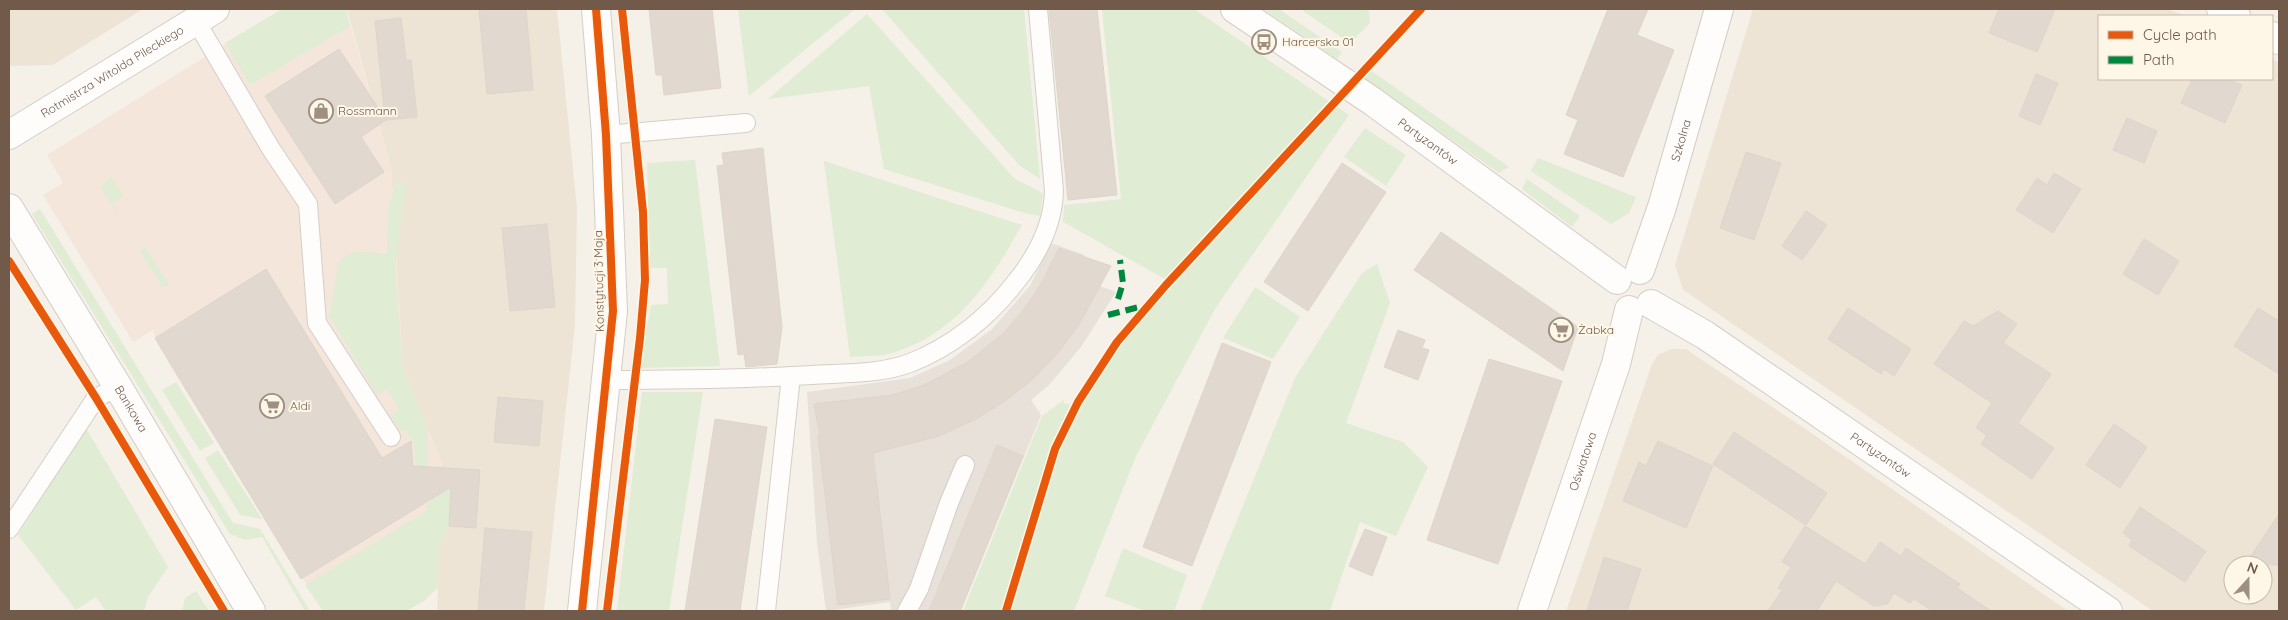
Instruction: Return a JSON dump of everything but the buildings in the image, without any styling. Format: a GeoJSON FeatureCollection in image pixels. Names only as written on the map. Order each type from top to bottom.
{"type":"FeatureCollection","features":[{"type":"Feature","properties":{"kind":"street","name":"Konstytucji 3 Maja"},"geometry":{"type":"LineString","coordinates":[[582,611],[613,311],[606,134],[596,9]]}},
{"type":"Feature","properties":{"kind":"street","name":"Partyzantów"},"geometry":{"type":"LineString","coordinates":[[1235,9],[1629,275]]}},
{"type":"Feature","properties":{"kind":"street","name":"Szkolna"},"geometry":{"type":"LineString","coordinates":[[1629,275],[1662,208],[1719,9]]}},
{"type":"Feature","properties":{"kind":"street"},"geometry":{"type":"LineString","coordinates":[[2221,9],[2234,15]]}},
{"type":"Feature","properties":{"kind":"street","name":"Rotmistrza Witolda Pileckiego"},"geometry":{"type":"LineString","coordinates":[[9,135],[205,15]]}},
{"type":"Feature","properties":{"kind":"street","name":"Bankowa"},"geometry":{"type":"LineString","coordinates":[[9,208],[118,386],[251,611]]}},
{"type":"Feature","properties":{"kind":"street"},"geometry":{"type":"LineString","coordinates":[[1648,274],[1656,288],[1655,297],[1640,307],[1621,305],[1616,298],[1614,289],[1629,275],[1648,274]]}},
{"type":"Feature","properties":{"kind":"street","name":"Partyzantów"},"geometry":{"type":"LineString","coordinates":[[1640,307],[1705,335],[2108,611]]}},
{"type":"Feature","properties":{"kind":"street","name":"Oświatowa"},"geometry":{"type":"LineString","coordinates":[[1532,611],[1616,364],[1640,307]]}},
{"type":"Feature","properties":{"kind":"lane"},"geometry":{"type":"LineString","coordinates":[[607,380],[838,374],[891,367],[910,363],[939,349],[981,319],[1002,299],[1022,275],[1046,234],[1053,208],[1054,191],[1038,9]]}},
{"type":"Feature","properties":{"kind":"lane"},"geometry":{"type":"LineString","coordinates":[[205,15],[271,149],[308,204],[318,323],[391,437]]}},
{"type":"Feature","properties":{"kind":"lane"},"geometry":{"type":"LineString","coordinates":[[606,134],[746,123]]}},
{"type":"Feature","properties":{"kind":"lane"},"geometry":{"type":"LineString","coordinates":[[766,611],[791,376]]}},
{"type":"Feature","properties":{"kind":"lane"},"geometry":{"type":"LineString","coordinates":[[9,529],[96,398],[118,386]]}},
{"type":"Feature","properties":{"kind":"lane"},"geometry":{"type":"LineString","coordinates":[[907,611],[919,589],[949,503],[965,465]]}},
{"type":"Feature","properties":{"kind":"shaded area"},"geometry":{"type":"Polygon","coordinates":[[[9,9],[143,9],[53,65],[9,66],[9,9]]]}},
{"type":"Feature","properties":{"kind":"shaded area"},"geometry":{"type":"Polygon","coordinates":[[[282,9],[346,9],[391,168],[403,369],[442,463],[438,587],[424,601],[406,611],[323,611],[172,369],[155,338],[153,330],[133,342],[43,195],[63,183],[47,155],[282,9]]]}},
{"type":"Feature","properties":{"kind":"shaded area"},"geometry":{"type":"Polygon","coordinates":[[[347,9],[557,9],[577,209],[575,325],[544,611],[437,611],[442,463],[403,369],[391,168],[347,9]]]}},
{"type":"Feature","properties":{"kind":"shaded area"},"geometry":{"type":"Polygon","coordinates":[[[1753,9],[2167,9],[2183,15],[2098,15],[2098,80],[2273,80],[2273,60],[2279,63],[2279,611],[2153,611],[1683,290],[1675,265],[1753,9]]]}},
{"type":"Feature","properties":{"kind":"shaded area"},"geometry":{"type":"Polygon","coordinates":[[[1051,243],[1085,255],[1076,277],[1116,292],[1081,347],[1049,385],[1031,400],[1041,415],[961,611],[891,611],[890,602],[826,611],[817,543],[807,392],[910,378],[950,360],[992,329],[1030,286],[1051,243]]]}},
{"type":"Feature","properties":{"kind":"shaded area"},"geometry":{"type":"Polygon","coordinates":[[[1671,349],[1686,349],[1804,428],[2068,611],[1566,611],[1652,364],[1658,355],[1671,349]]]}},
{"type":"Feature","properties":{"kind":"green space"},"geometry":{"type":"Polygon","coordinates":[[[282,9],[346,9],[350,26],[250,85],[225,43],[282,9]]]}},
{"type":"Feature","properties":{"kind":"green space"},"geometry":{"type":"Polygon","coordinates":[[[855,9],[749,96],[738,10],[855,9]]]}},
{"type":"Feature","properties":{"kind":"green space"},"geometry":{"type":"Polygon","coordinates":[[[882,9],[1024,9],[1040,179],[1019,165],[882,9]]]}},
{"type":"Feature","properties":{"kind":"green space"},"geometry":{"type":"Polygon","coordinates":[[[1102,9],[1194,9],[1349,115],[1215,309],[1137,454],[1074,611],[963,611],[1042,416],[1065,399],[1063,403],[1079,406],[1121,343],[1174,284],[1063,222],[1064,205],[1121,199],[1102,9]]]}},
{"type":"Feature","properties":{"kind":"green space"},"geometry":{"type":"Polygon","coordinates":[[[1263,9],[1279,9],[1342,52],[1337,59],[1263,9]]]}},
{"type":"Feature","properties":{"kind":"green space"},"geometry":{"type":"Polygon","coordinates":[[[1303,9],[1360,9],[1369,11],[1370,23],[1350,43],[1303,11],[1303,9]]]}},
{"type":"Feature","properties":{"kind":"green space"},"geometry":{"type":"Polygon","coordinates":[[[867,14],[1015,179],[1043,193],[1040,216],[1021,212],[884,169],[869,86],[768,99],[867,14]]]}},
{"type":"Feature","properties":{"kind":"green space"},"geometry":{"type":"Polygon","coordinates":[[[1370,70],[1509,167],[1499,173],[1363,78],[1370,70]]]}},
{"type":"Feature","properties":{"kind":"green space"},"geometry":{"type":"Polygon","coordinates":[[[1365,128],[1406,155],[1386,186],[1344,157],[1365,128]]]}},
{"type":"Feature","properties":{"kind":"green space"},"geometry":{"type":"Polygon","coordinates":[[[1538,158],[1636,197],[1629,213],[1611,224],[1531,171],[1538,158]]]}},
{"type":"Feature","properties":{"kind":"green space"},"geometry":{"type":"Polygon","coordinates":[[[695,160],[720,366],[640,368],[651,305],[668,304],[667,268],[650,268],[647,163],[695,160]]]}},
{"type":"Feature","properties":{"kind":"green space"},"geometry":{"type":"Polygon","coordinates":[[[824,161],[1022,225],[997,267],[983,286],[952,320],[912,346],[883,355],[850,357],[824,161]]]}},
{"type":"Feature","properties":{"kind":"green space"},"geometry":{"type":"Polygon","coordinates":[[[112,177],[124,196],[112,203],[123,223],[100,186],[112,177]]]}},
{"type":"Feature","properties":{"kind":"green space"},"geometry":{"type":"Polygon","coordinates":[[[1527,179],[1580,216],[1572,227],[1522,189],[1527,179]]]}},
{"type":"Feature","properties":{"kind":"green space"},"geometry":{"type":"Polygon","coordinates":[[[396,182],[406,183],[395,269],[403,369],[428,428],[428,469],[452,468],[449,526],[439,545],[438,587],[424,601],[406,611],[323,611],[305,585],[428,510],[425,505],[430,502],[417,480],[414,445],[405,429],[400,431],[390,415],[399,409],[387,389],[377,395],[329,316],[339,262],[343,257],[348,254],[361,252],[387,254],[388,211],[396,182]]]}},
{"type":"Feature","properties":{"kind":"green space"},"geometry":{"type":"Polygon","coordinates":[[[40,209],[233,523],[260,529],[310,611],[305,611],[262,537],[245,540],[230,534],[32,214],[40,209]]]}},
{"type":"Feature","properties":{"kind":"green space"},"geometry":{"type":"Polygon","coordinates":[[[145,246],[169,285],[162,287],[140,251],[145,246]]]}},
{"type":"Feature","properties":{"kind":"green space"},"geometry":{"type":"Polygon","coordinates":[[[1377,264],[1390,303],[1346,423],[1403,442],[1428,467],[1396,536],[1360,522],[1330,611],[1200,611],[1295,378],[1362,273],[1377,264]]]}},
{"type":"Feature","properties":{"kind":"green space"},"geometry":{"type":"Polygon","coordinates":[[[1255,287],[1300,317],[1273,359],[1223,338],[1255,287]]]}},
{"type":"Feature","properties":{"kind":"green space"},"geometry":{"type":"Polygon","coordinates":[[[176,382],[214,443],[200,451],[162,390],[176,382]]]}},
{"type":"Feature","properties":{"kind":"green space"},"geometry":{"type":"Polygon","coordinates":[[[642,392],[703,392],[669,611],[617,611],[642,392]]]}},
{"type":"Feature","properties":{"kind":"green space"},"geometry":{"type":"Polygon","coordinates":[[[86,428],[168,567],[148,597],[144,611],[106,611],[96,597],[76,610],[18,535],[86,428]]]}},
{"type":"Feature","properties":{"kind":"green space"},"geometry":{"type":"Polygon","coordinates":[[[218,450],[262,519],[240,515],[205,458],[218,450]]]}},
{"type":"Feature","properties":{"kind":"green space"},"geometry":{"type":"Polygon","coordinates":[[[1123,548],[1187,575],[1174,611],[1145,611],[1105,596],[1123,548]]]}},
{"type":"Feature","properties":{"kind":"green space"},"geometry":{"type":"Polygon","coordinates":[[[196,591],[209,611],[182,611],[185,598],[196,591]]]}},
{"type":"Feature","properties":{"kind":"marked path"},"geometry":{"type":"LineString","coordinates":[[1118,299],[1123,283],[1120,260]]}},
{"type":"Feature","properties":{"kind":"marked path"},"geometry":{"type":"LineString","coordinates":[[1108,315],[1139,307]]}},
{"type":"Feature","properties":{"kind":"cycle path"},"geometry":{"type":"LineString","coordinates":[[582,611],[613,311],[606,135],[596,9]]}},
{"type":"Feature","properties":{"kind":"cycle path"},"geometry":{"type":"LineString","coordinates":[[607,611],[640,338],[645,280],[643,212],[622,9]]}},
{"type":"Feature","properties":{"kind":"cycle path"},"geometry":{"type":"LineString","coordinates":[[1006,611],[1055,449],[1078,402],[1117,342],[1166,285],[1421,9]]}},
{"type":"Feature","properties":{"kind":"cycle path"},"geometry":{"type":"LineString","coordinates":[[9,261],[96,398],[224,611]]}},
{"type":"Feature","properties":{"kind":"place","name":"Harcerska 01"},"geometry":{"type":"Point","coordinates":[1264,42]}},
{"type":"Feature","properties":{"kind":"place","name":"Rossmann"},"geometry":{"type":"Point","coordinates":[321,111]}},
{"type":"Feature","properties":{"kind":"place","name":"Żabka"},"geometry":{"type":"Point","coordinates":[1561,330]}},
{"type":"Feature","properties":{"kind":"place","name":"Aldi"},"geometry":{"type":"Point","coordinates":[272,406]}}]}
